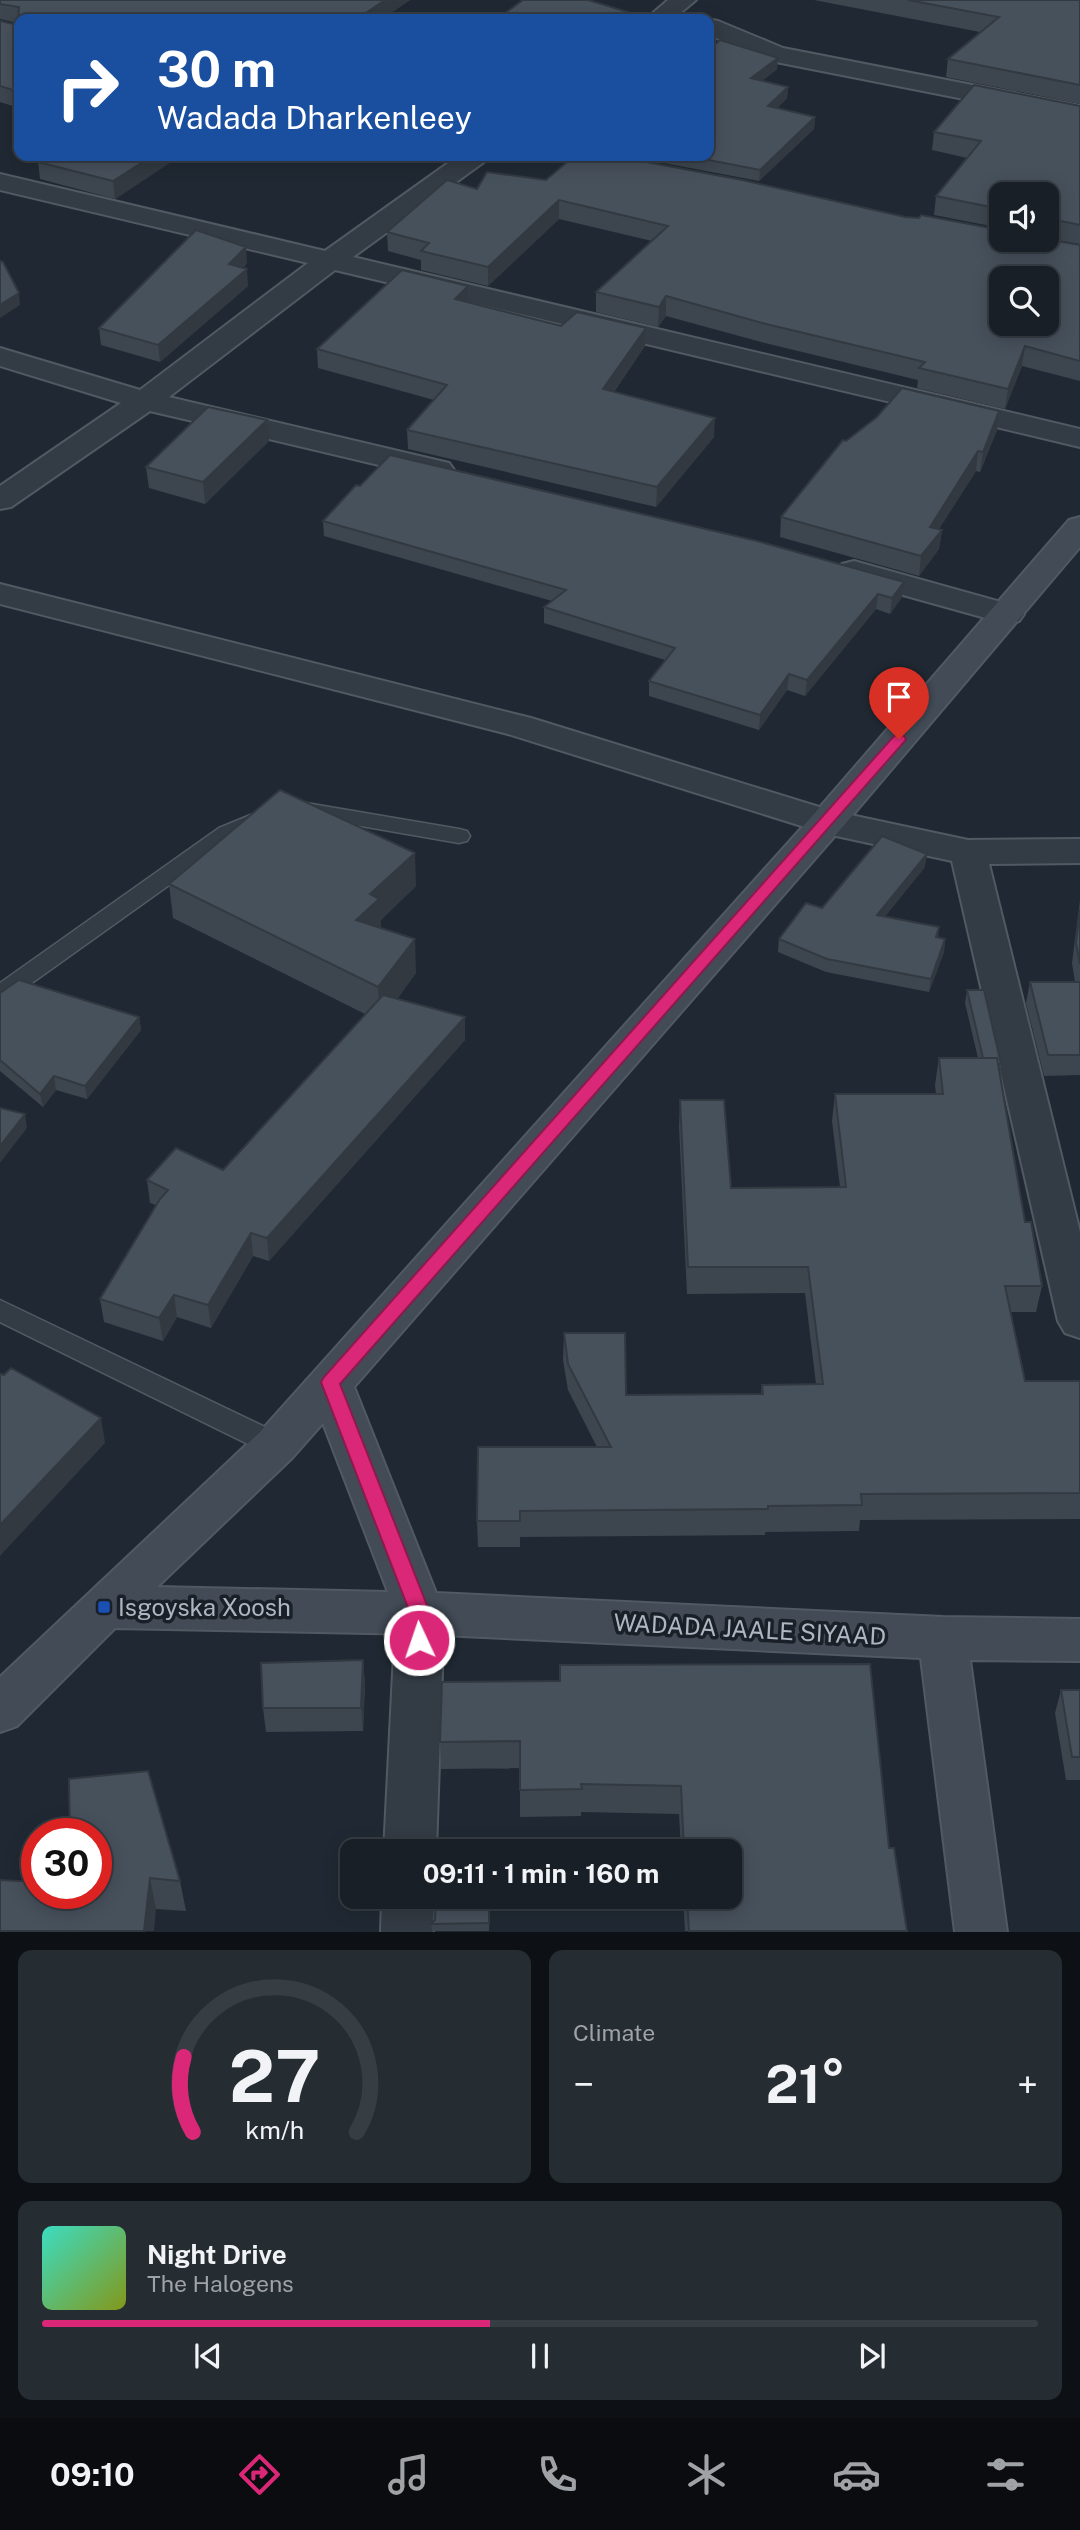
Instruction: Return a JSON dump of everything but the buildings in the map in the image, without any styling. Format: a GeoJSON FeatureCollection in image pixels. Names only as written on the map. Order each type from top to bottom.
{"type":"FeatureCollection","features":[{"type":"Feature","properties":{"kind":"main road"},"geometry":{"type":"LineString","coordinates":[[0,1710],[275,1444],[827,822],[1080,527]]}},
{"type":"Feature","properties":{"kind":"main road"},"geometry":{"type":"LineString","coordinates":[[330,1382],[420,1613]]}},
{"type":"Feature","properties":{"kind":"main road","name":"WADADA JAALE SIYAAD"},"geometry":{"type":"LineString","coordinates":[[104,1607],[420,1613],[943,1638],[1080,1640]]}},
{"type":"Feature","properties":{"kind":"main road"},"geometry":{"type":"LineString","coordinates":[[943,1638],[981,1931]]}},
{"type":"Feature","properties":{"kind":"street"},"geometry":{"type":"LineString","coordinates":[[666,14],[686,0]]}},
{"type":"Feature","properties":{"kind":"street"},"geometry":{"type":"LineString","coordinates":[[714,28],[776,54],[1080,114]]}},
{"type":"Feature","properties":{"kind":"street"},"geometry":{"type":"LineString","coordinates":[[0,500],[145,401],[329,261],[468,161]]}},
{"type":"Feature","properties":{"kind":"street"},"geometry":{"type":"LineString","coordinates":[[0,182],[1080,438]]}},
{"type":"Feature","properties":{"kind":"street"},"geometry":{"type":"LineString","coordinates":[[0,357],[145,401],[465,476]]}},
{"type":"Feature","properties":{"kind":"street"},"geometry":{"type":"LineString","coordinates":[[821,561],[1007,614]]}},
{"type":"Feature","properties":{"kind":"street"},"geometry":{"type":"LineString","coordinates":[[0,594],[519,726],[827,822],[968,852],[1080,851]]}},
{"type":"Feature","properties":{"kind":"street"},"geometry":{"type":"LineString","coordinates":[[968,852],[1080,1321]]}},
{"type":"Feature","properties":{"kind":"street"},"geometry":{"type":"LineString","coordinates":[[411,1839],[420,1613]]}},
{"type":"Feature","properties":{"kind":"street"},"geometry":{"type":"LineString","coordinates":[[407,1931],[408,1909]]}},
{"type":"Feature","properties":{"kind":"lane"},"geometry":{"type":"LineString","coordinates":[[0,994],[227,833],[268,815],[305,808],[459,836]]}},
{"type":"Feature","properties":{"kind":"lane"},"geometry":{"type":"LineString","coordinates":[[0,1310],[275,1444]]}},
{"type":"Feature","properties":{"kind":"place","name":"Isgoyska Xoosh"},"geometry":{"type":"Point","coordinates":[104,1607]}},
{"type":"Feature","properties":{"kind":"route"},"geometry":{"type":"LineString","coordinates":[[419,1640],[420,1613],[330,1382],[899,739]]}}]}
